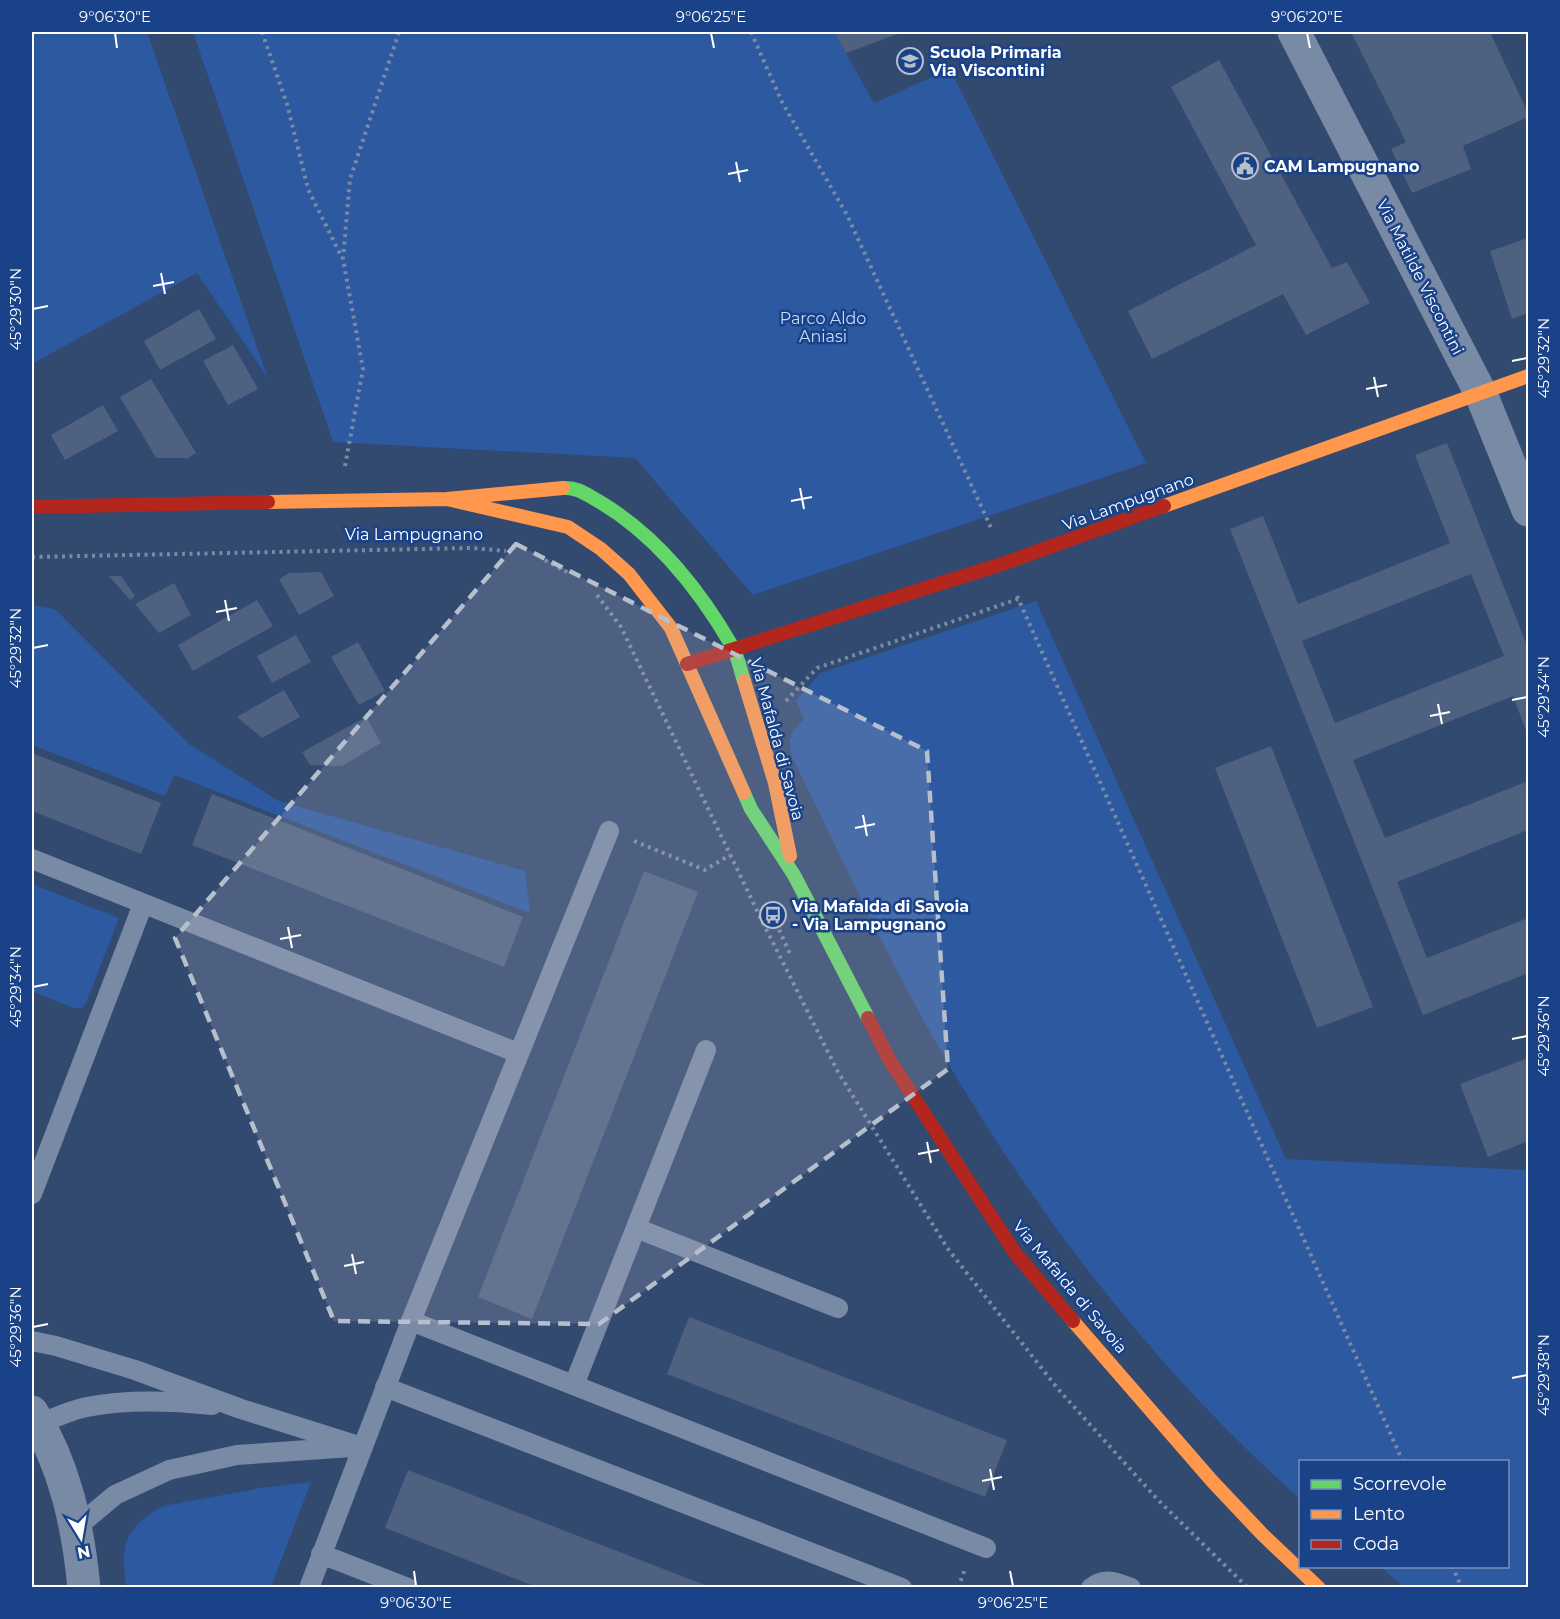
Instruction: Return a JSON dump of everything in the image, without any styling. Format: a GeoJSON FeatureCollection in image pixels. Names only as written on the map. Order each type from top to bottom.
{"type":"FeatureCollection","features":[{"type":"Feature","properties":{"kind":"street","name":"Via Matilde Viscontini"},"geometry":{"type":"LineString","coordinates":[[1294,32],[1481,394],[1528,510]]}},
{"type":"Feature","properties":{"kind":"street","name":"Via Lampugnano"},"geometry":{"type":"LineString","coordinates":[[447,499],[568,527],[601,549],[629,574],[656,606],[671,628],[687,664],[1005,563],[1528,376]]}},
{"type":"Feature","properties":{"kind":"street","name":"Via Lampugnano"},"geometry":{"type":"LineString","coordinates":[[32,507],[447,499],[574,487],[611,509],[655,543],[693,587],[735,648]]}},
{"type":"Feature","properties":{"kind":"street","name":"Via Mafalda di Savoia"},"geometry":{"type":"LineString","coordinates":[[735,648],[775,783],[794,875]]}},
{"type":"Feature","properties":{"kind":"street","name":"Via Mafalda di Savoia"},"geometry":{"type":"LineString","coordinates":[[687,664],[751,809],[794,875],[890,1061],[1015,1253],[1220,1488],[1263,1535],[1319,1587]]}},
{"type":"Feature","properties":{"kind":"street"},"geometry":{"type":"LineString","coordinates":[[35,1418],[58,1462],[77,1527],[84,1587]]}},
{"type":"Feature","properties":{"kind":"lane"},"geometry":{"type":"LineString","coordinates":[[309,1587],[411,1321],[609,831]]}},
{"type":"Feature","properties":{"kind":"lane"},"geometry":{"type":"LineString","coordinates":[[32,859],[518,1053]]}},
{"type":"Feature","properties":{"kind":"lane"},"geometry":{"type":"LineString","coordinates":[[32,1194],[143,904]]}},
{"type":"Feature","properties":{"kind":"lane"},"geometry":{"type":"LineString","coordinates":[[574,1385],[706,1050]]}},
{"type":"Feature","properties":{"kind":"lane"},"geometry":{"type":"LineString","coordinates":[[636,1228],[838,1308]]}},
{"type":"Feature","properties":{"kind":"lane"},"geometry":{"type":"LineString","coordinates":[[411,1321],[986,1548]]}},
{"type":"Feature","properties":{"kind":"lane"},"geometry":{"type":"LineString","coordinates":[[32,1341],[135,1370],[241,1409],[362,1447]]}},
{"type":"Feature","properties":{"kind":"lane"},"geometry":{"type":"LineString","coordinates":[[385,1387],[902,1587]]}},
{"type":"Feature","properties":{"kind":"lane"},"geometry":{"type":"LineString","coordinates":[[35,1418],[86,1407],[120,1403],[200,1404],[241,1409]]}},
{"type":"Feature","properties":{"kind":"lane"},"geometry":{"type":"LineString","coordinates":[[77,1527],[115,1495],[169,1470],[237,1455],[362,1447]]}},
{"type":"Feature","properties":{"kind":"lane"},"geometry":{"type":"LineString","coordinates":[[321,1554],[408,1587]]}},
{"type":"Feature","properties":{"kind":"lane"},"geometry":{"type":"LineString","coordinates":[[1091,1587],[1105,1581],[1131,1587]]}},
{"type":"Feature","properties":{"kind":"path"},"geometry":{"type":"LineString","coordinates":[[262,32],[287,105],[308,189],[343,259]]}},
{"type":"Feature","properties":{"kind":"path"},"geometry":{"type":"LineString","coordinates":[[334,501],[347,458],[363,369],[343,259],[350,178],[399,32]]}},
{"type":"Feature","properties":{"kind":"path"},"geometry":{"type":"LineString","coordinates":[[751,32],[782,102],[848,215],[995,537]]}},
{"type":"Feature","properties":{"kind":"path","name":"Via Lampugnano"},"geometry":{"type":"LineString","coordinates":[[32,557],[470,548],[510,552]]}},
{"type":"Feature","properties":{"kind":"path"},"geometry":{"type":"LineString","coordinates":[[536,558],[545,560],[570,573]]}},
{"type":"Feature","properties":{"kind":"path"},"geometry":{"type":"LineString","coordinates":[[596,594],[621,627],[685,760]]}},
{"type":"Feature","properties":{"kind":"path"},"geometry":{"type":"LineString","coordinates":[[786,702],[818,668],[1018,599],[1403,1460]]}},
{"type":"Feature","properties":{"kind":"path"},"geometry":{"type":"LineString","coordinates":[[609,831],[705,870],[730,855]]}},
{"type":"Feature","properties":{"kind":"path"},"geometry":{"type":"LineString","coordinates":[[771,913],[790,954]]}},
{"type":"Feature","properties":{"kind":"path"},"geometry":{"type":"LineString","coordinates":[[1453,1568],[1462,1587]]}},
{"type":"Feature","properties":{"kind":"highlighted area"},"geometry":{"type":"Polygon","coordinates":[[[516,544],[927,751],[948,1069],[599,1324],[334,1321],[175,938],[516,544]]]}},
{"type":"Feature","properties":{"kind":"green space"},"geometry":{"type":"Polygon","coordinates":[[[32,32],[147,32],[268,379],[197,273],[32,364],[32,32]]]}},
{"type":"Feature","properties":{"kind":"green space","name":"Parco Aldo Aniasi"},"geometry":{"type":"Polygon","coordinates":[[[193,32],[834,32],[874,103],[950,69],[1146,463],[753,595],[635,458],[333,442],[193,32]]]}},
{"type":"Feature","properties":{"kind":"green space"},"geometry":{"type":"Polygon","coordinates":[[[1036,601],[1286,1159],[1528,1170],[1528,1587],[1404,1587],[1381,1568],[1509,1568],[1509,1460],[1299,1460],[1299,1498],[1196,1397],[1101,1287],[1015,1170],[938,1046],[881,939],[792,757],[791,736],[804,720],[796,701],[820,673],[1036,601]]]}},
{"type":"Feature","properties":{"kind":"green space"},"geometry":{"type":"Polygon","coordinates":[[[32,605],[55,609],[189,744],[279,801],[525,871],[530,913],[174,775],[165,796],[32,745],[32,605]]]}},
{"type":"Feature","properties":{"kind":"green space"},"geometry":{"type":"Polygon","coordinates":[[[32,884],[119,918],[82,1008],[73,1008],[32,991],[32,884]]]}},
{"type":"Feature","properties":{"kind":"green space"},"geometry":{"type":"Polygon","coordinates":[[[311,1482],[271,1587],[126,1587],[125,1549],[132,1530],[163,1506],[261,1488],[311,1482]]]}},
{"type":"Feature","properties":{"kind":"building"},"geometry":{"type":"Polygon","coordinates":[[[834,32],[903,32],[846,53],[834,32]]]}},
{"type":"Feature","properties":{"kind":"building"},"geometry":{"type":"Polygon","coordinates":[[[1351,32],[1490,32],[1528,117],[1463,146],[1471,169],[1412,193],[1391,149],[1406,142],[1351,32]]]}},
{"type":"Feature","properties":{"kind":"building","name":"CAM Lampugnano"},"geometry":{"type":"Polygon","coordinates":[[[1219,60],[1332,268],[1347,262],[1370,303],[1306,335],[1283,294],[1152,359],[1128,311],[1256,245],[1171,87],[1219,60]]]}},
{"type":"Feature","properties":{"kind":"building"},"geometry":{"type":"Polygon","coordinates":[[[1528,238],[1528,313],[1512,319],[1490,251],[1528,238]]]}},
{"type":"Feature","properties":{"kind":"building"},"geometry":{"type":"Polygon","coordinates":[[[199,309],[216,339],[160,370],[144,341],[199,309]]]}},
{"type":"Feature","properties":{"kind":"building"},"geometry":{"type":"Polygon","coordinates":[[[233,345],[258,389],[228,405],[203,361],[233,345]]]}},
{"type":"Feature","properties":{"kind":"building"},"geometry":{"type":"Polygon","coordinates":[[[151,379],[196,453],[188,458],[156,458],[120,397],[151,379]]]}},
{"type":"Feature","properties":{"kind":"building"},"geometry":{"type":"Polygon","coordinates":[[[103,405],[118,431],[65,460],[51,435],[103,405]]]}},
{"type":"Feature","properties":{"kind":"building"},"geometry":{"type":"Polygon","coordinates":[[[1447,443],[1528,648],[1528,736],[1513,696],[1353,760],[1385,838],[1528,781],[1528,830],[1397,882],[1427,958],[1528,918],[1528,973],[1423,1015],[1230,529],[1263,516],[1298,604],[1371,575],[1450,543],[1415,455],[1447,443]],[[1471,574],[1302,641],[1335,723],[1504,656],[1471,574]]]}},
{"type":"Feature","properties":{"kind":"building"},"geometry":{"type":"Polygon","coordinates":[[[321,572],[334,596],[299,615],[279,579],[289,573],[321,572]]]}},
{"type":"Feature","properties":{"kind":"building"},"geometry":{"type":"Polygon","coordinates":[[[109,576],[121,576],[135,596],[130,600],[109,576]]]}},
{"type":"Feature","properties":{"kind":"building"},"geometry":{"type":"Polygon","coordinates":[[[174,583],[191,615],[159,633],[135,604],[174,583]]]}},
{"type":"Feature","properties":{"kind":"building"},"geometry":{"type":"Polygon","coordinates":[[[257,600],[273,626],[193,671],[178,645],[257,600]]]}},
{"type":"Feature","properties":{"kind":"building"},"geometry":{"type":"Polygon","coordinates":[[[296,635],[311,662],[272,683],[257,656],[296,635]]]}},
{"type":"Feature","properties":{"kind":"building"},"geometry":{"type":"Polygon","coordinates":[[[358,642],[385,691],[359,705],[331,657],[358,642]]]}},
{"type":"Feature","properties":{"kind":"building"},"geometry":{"type":"Polygon","coordinates":[[[284,690],[300,717],[262,738],[237,717],[284,690]]]}},
{"type":"Feature","properties":{"kind":"building"},"geometry":{"type":"Polygon","coordinates":[[[366,717],[381,743],[342,766],[310,765],[302,752],[366,717]]]}},
{"type":"Feature","properties":{"kind":"building"},"geometry":{"type":"Polygon","coordinates":[[[1271,746],[1373,1007],[1317,1028],[1215,768],[1271,746]]]}},
{"type":"Feature","properties":{"kind":"building"},"geometry":{"type":"Polygon","coordinates":[[[32,753],[161,803],[141,854],[32,811],[32,753]]]}},
{"type":"Feature","properties":{"kind":"building"},"geometry":{"type":"Polygon","coordinates":[[[212,794],[523,917],[504,967],[192,845],[212,794]]]}},
{"type":"Feature","properties":{"kind":"building"},"geometry":{"type":"Polygon","coordinates":[[[644,871],[698,892],[532,1319],[478,1297],[644,871]]]}},
{"type":"Feature","properties":{"kind":"building"},"geometry":{"type":"Polygon","coordinates":[[[1528,1058],[1528,1141],[1488,1157],[1460,1084],[1528,1058]]]}},
{"type":"Feature","properties":{"kind":"building"},"geometry":{"type":"Polygon","coordinates":[[[689,1317],[1007,1440],[985,1497],[667,1374],[689,1317]]]}},
{"type":"Feature","properties":{"kind":"building"},"geometry":{"type":"Polygon","coordinates":[[[408,1470],[710,1588],[539,1588],[385,1528],[408,1470]]]}},
{"type":"Feature","properties":{"kind":"traffic: fast"},"geometry":{"type":"LineString","coordinates":[[563,488],[582,492],[621,516],[658,547],[675,565],[691,584],[732,646],[744,681]]}},
{"type":"Feature","properties":{"kind":"traffic: fast"},"geometry":{"type":"LineString","coordinates":[[744,793],[751,809],[794,875],[868,1018]]}},
{"type":"Feature","properties":{"kind":"traffic: slow"},"geometry":{"type":"LineString","coordinates":[[1164,506],[1528,376]]}},
{"type":"Feature","properties":{"kind":"traffic: slow"},"geometry":{"type":"LineString","coordinates":[[268,502],[447,499],[563,488]]}},
{"type":"Feature","properties":{"kind":"traffic: slow"},"geometry":{"type":"LineString","coordinates":[[447,499],[568,527],[601,549],[629,574],[671,628],[744,793]]}},
{"type":"Feature","properties":{"kind":"traffic: slow"},"geometry":{"type":"LineString","coordinates":[[744,681],[775,783],[790,856]]}},
{"type":"Feature","properties":{"kind":"traffic: slow"},"geometry":{"type":"LineString","coordinates":[[1073,1321],[1212,1481],[1263,1535],[1319,1588]]}},
{"type":"Feature","properties":{"kind":"traffic: jam"},"geometry":{"type":"LineString","coordinates":[[32,507],[268,502]]}},
{"type":"Feature","properties":{"kind":"traffic: jam"},"geometry":{"type":"LineString","coordinates":[[687,664],[1005,563],[1164,506]]}},
{"type":"Feature","properties":{"kind":"traffic: jam"},"geometry":{"type":"LineString","coordinates":[[868,1018],[890,1061],[1015,1253],[1073,1321]]}},
{"type":"Feature","properties":{"kind":"place","name":"Scuola Primaria Via Viscontini"},"geometry":{"type":"Point","coordinates":[910,61]}},
{"type":"Feature","properties":{"kind":"place","name":"CAM Lampugnano"},"geometry":{"type":"Point","coordinates":[1245,166]}},
{"type":"Feature","properties":{"kind":"place","name":"Via Mafalda di Savoia - Via Lampugnano"},"geometry":{"type":"Point","coordinates":[773,915]}}]}
